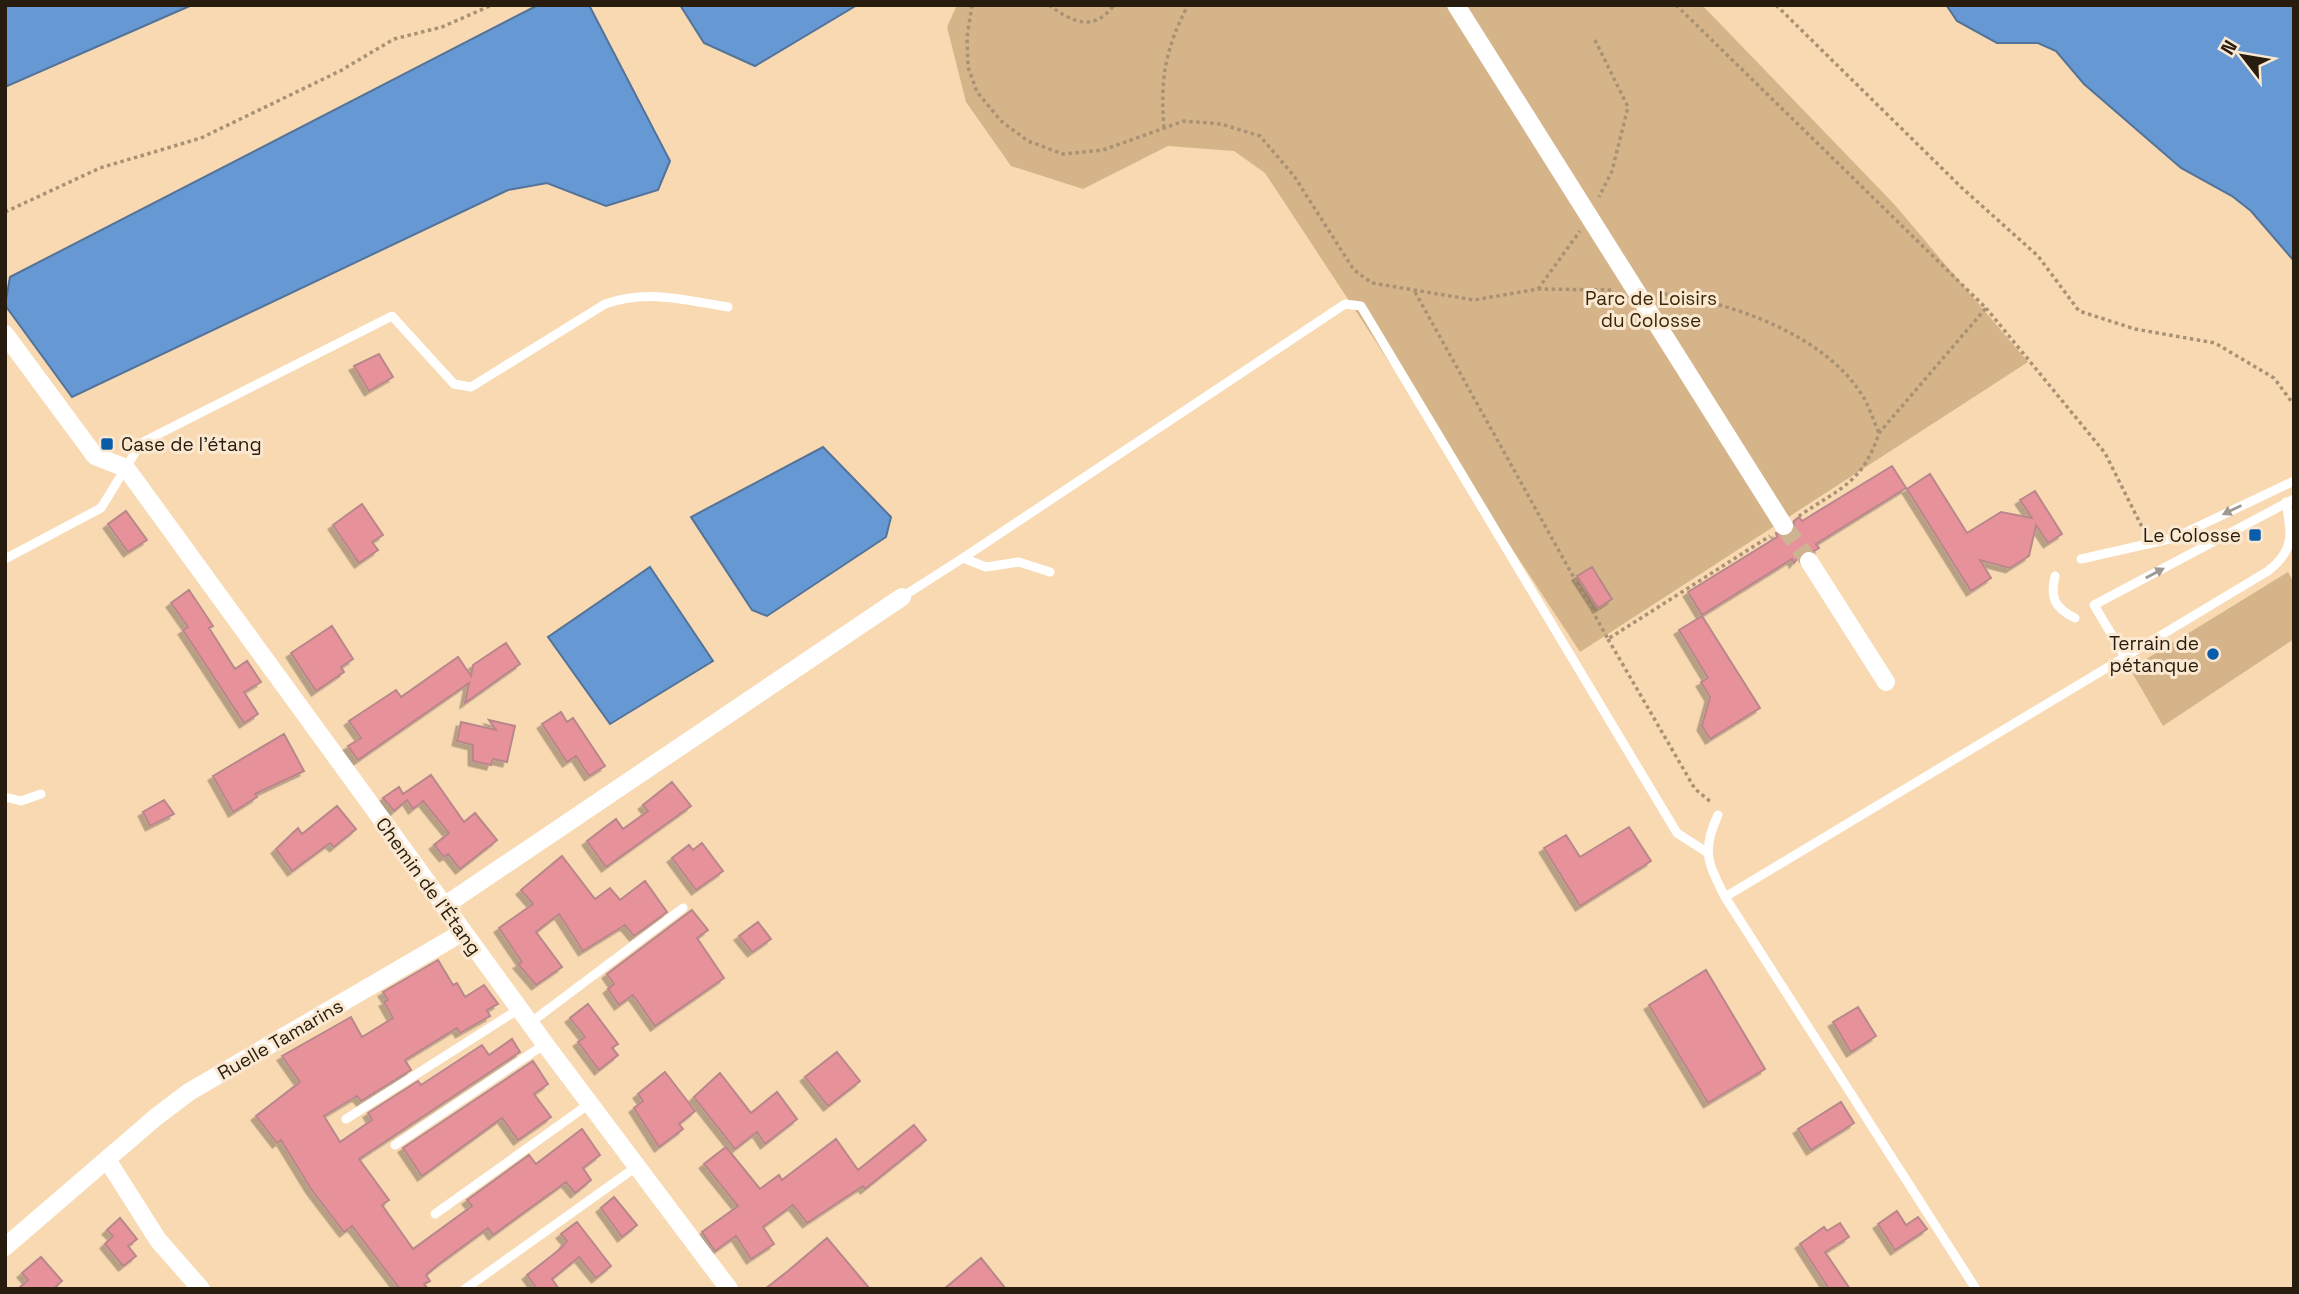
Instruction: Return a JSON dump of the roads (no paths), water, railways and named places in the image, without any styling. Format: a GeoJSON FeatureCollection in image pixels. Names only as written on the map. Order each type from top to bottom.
{"type":"FeatureCollection","features":[{"type":"Feature","properties":{"kind":"street"},"geometry":{"type":"LineString","coordinates":[[1456,5],[1784,526]]}},
{"type":"Feature","properties":{"kind":"street"},"geometry":{"type":"LineString","coordinates":[[5,334],[95,456],[130,474]]}},
{"type":"Feature","properties":{"kind":"street","name":"Chemin de l'Étang"},"geometry":{"type":"LineString","coordinates":[[130,474],[589,1104],[729,1289]]}},
{"type":"Feature","properties":{"kind":"street"},"geometry":{"type":"LineString","coordinates":[[1809,561],[1886,682]]}},
{"type":"Feature","properties":{"kind":"street"},"geometry":{"type":"LineString","coordinates":[[444,906],[902,597]]}},
{"type":"Feature","properties":{"kind":"street","name":"Ruelle Tamarins"},"geometry":{"type":"LineString","coordinates":[[5,1247],[156,1117],[190,1093],[463,932]]}},
{"type":"Feature","properties":{"kind":"street"},"geometry":{"type":"LineString","coordinates":[[108,1161],[158,1240],[201,1289]]}},
{"type":"Feature","properties":{"kind":"lane"},"geometry":{"type":"LineString","coordinates":[[5,559],[101,508],[130,474],[141,443],[392,316],[454,383],[471,387],[605,304],[623,298],[654,295],[728,307]]}},
{"type":"Feature","properties":{"kind":"lane"},"geometry":{"type":"LineString","coordinates":[[902,597],[1345,304],[1361,306],[1677,833],[1708,853]]}},
{"type":"Feature","properties":{"kind":"lane"},"geometry":{"type":"LineString","coordinates":[[2081,559],[2174,538],[2294,481]]}},
{"type":"Feature","properties":{"kind":"lane"},"geometry":{"type":"LineString","coordinates":[[1725,897],[2125,657],[2283,559],[2292,538],[2290,501],[2094,605],[2125,657]]}},
{"type":"Feature","properties":{"kind":"lane"},"geometry":{"type":"LineString","coordinates":[[963,558],[986,567],[1019,562],[1050,572]]}},
{"type":"Feature","properties":{"kind":"lane"},"geometry":{"type":"LineString","coordinates":[[2054,576],[2051,592],[2054,603],[2075,618]]}},
{"type":"Feature","properties":{"kind":"lane"},"geometry":{"type":"LineString","coordinates":[[5,797],[21,801],[41,794]]}},
{"type":"Feature","properties":{"kind":"lane"},"geometry":{"type":"LineString","coordinates":[[1718,815],[1706,840],[1709,865],[1725,897],[1976,1289]]}},
{"type":"Feature","properties":{"kind":"lane"},"geometry":{"type":"LineString","coordinates":[[346,1119],[525,1016],[683,908]]}},
{"type":"Feature","properties":{"kind":"lane"},"geometry":{"type":"LineString","coordinates":[[395,1145],[545,1044]]}},
{"type":"Feature","properties":{"kind":"lane"},"geometry":{"type":"LineString","coordinates":[[435,1214],[589,1104]]}},
{"type":"Feature","properties":{"kind":"lane"},"geometry":{"type":"LineString","coordinates":[[465,1289],[636,1167]]}},
{"type":"Feature","properties":{"kind":"water"},"geometry":{"type":"Polygon","coordinates":[[[5,5],[192,5],[5,87],[5,5]]]}},
{"type":"Feature","properties":{"kind":"water"},"geometry":{"type":"Polygon","coordinates":[[[538,5],[589,5],[670,161],[658,190],[606,206],[547,183],[508,190],[72,397],[5,305],[10,277],[538,5]]]}},
{"type":"Feature","properties":{"kind":"water"},"geometry":{"type":"Polygon","coordinates":[[[680,5],[857,5],[755,66],[704,43],[680,5]]]}},
{"type":"Feature","properties":{"kind":"water"},"geometry":{"type":"Polygon","coordinates":[[[2294,5],[2294,261],[2251,211],[2232,196],[2181,168],[2084,84],[2056,51],[2038,43],[1997,43],[1957,21],[1947,6],[2294,5]]]}},
{"type":"Feature","properties":{"kind":"water"},"geometry":{"type":"Polygon","coordinates":[[[823,447],[891,517],[886,537],[767,616],[752,610],[691,517],[823,447]]]}},
{"type":"Feature","properties":{"kind":"water"},"geometry":{"type":"Polygon","coordinates":[[[650,567],[713,661],[610,724],[548,637],[650,567]]]}},
{"type":"Feature","properties":{"kind":"tunnel"},"geometry":{"type":"LineString","coordinates":[[1784,526],[1809,561]]}},
{"type":"Feature","properties":{"kind":"place","name":"Case de l'étang"},"geometry":{"type":"Point","coordinates":[107,444]}},
{"type":"Feature","properties":{"kind":"place","name":"Le Colosse"},"geometry":{"type":"Point","coordinates":[2255,535]}},
{"type":"Feature","properties":{"kind":"place","name":"Terrain de pétanque"},"geometry":{"type":"Point","coordinates":[2213,654]}},
{"type":"Feature","properties":{"kind":"park label","name":"Parc de Loisirs du Colosse"},"geometry":{"type":"Point","coordinates":[1651,309]}}]}
